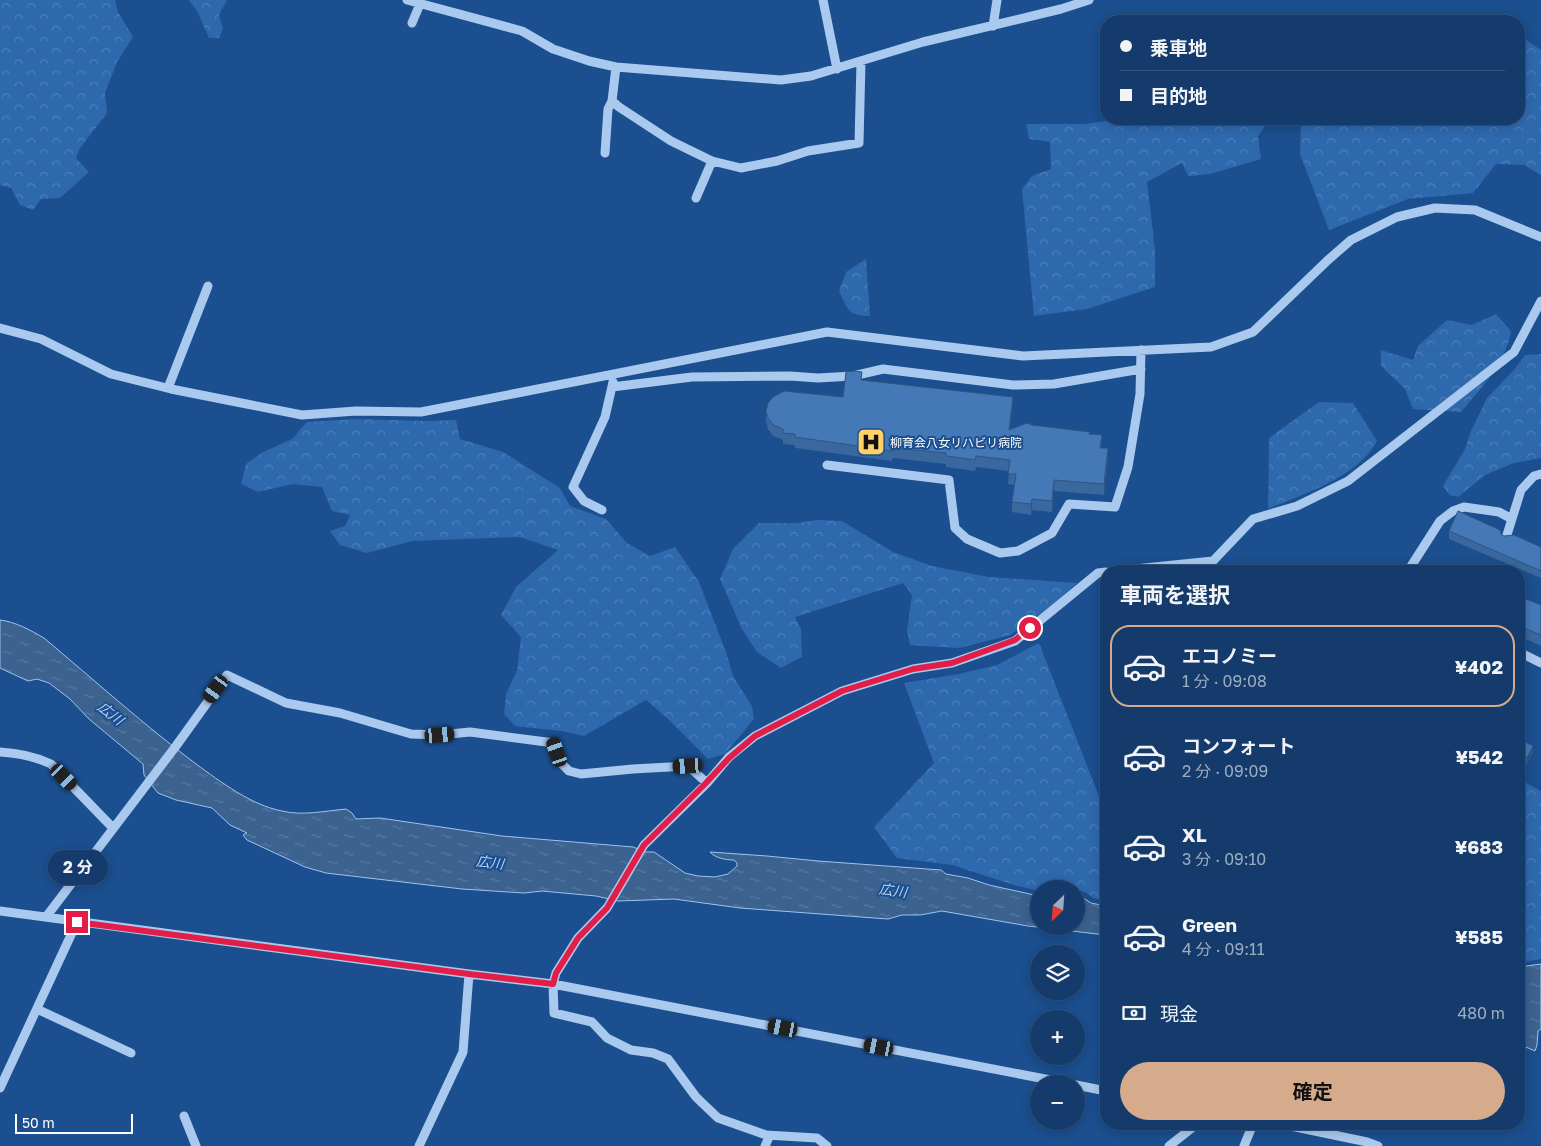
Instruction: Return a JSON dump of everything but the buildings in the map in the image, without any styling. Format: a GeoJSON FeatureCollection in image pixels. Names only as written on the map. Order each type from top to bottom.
{"type":"FeatureCollection","features":[{"type":"Feature","properties":{"kind":"street"},"geometry":{"type":"LineString","coordinates":[[407,0],[522,31],[553,49],[588,61],[616,67],[781,80],[812,76],[923,42],[1061,10],[1089,0]]}},
{"type":"Feature","properties":{"kind":"street"},"geometry":{"type":"LineString","coordinates":[[824,0],[837,69]]}},
{"type":"Feature","properties":{"kind":"street"},"geometry":{"type":"LineString","coordinates":[[993,26],[997,0]]}},
{"type":"Feature","properties":{"kind":"street"},"geometry":{"type":"LineString","coordinates":[[412,23],[420,4]]}},
{"type":"Feature","properties":{"kind":"street"},"geometry":{"type":"LineString","coordinates":[[612,101],[671,141],[712,161],[741,168],[777,161],[808,152],[859,143],[860,62]]}},
{"type":"Feature","properties":{"kind":"street"},"geometry":{"type":"LineString","coordinates":[[605,153],[608,109],[612,101],[616,67]]}},
{"type":"Feature","properties":{"kind":"street"},"geometry":{"type":"LineString","coordinates":[[696,198],[712,161]]}},
{"type":"Feature","properties":{"kind":"street"},"geometry":{"type":"LineString","coordinates":[[0,328],[41,339],[111,374],[168,388],[302,415],[356,411],[421,412],[827,332],[1023,356],[1211,347],[1253,332],[1351,240],[1397,217],[1435,208],[1474,210],[1541,238]]}},
{"type":"Feature","properties":{"kind":"street"},"geometry":{"type":"LineString","coordinates":[[168,388],[208,286]]}},
{"type":"Feature","properties":{"kind":"street"},"geometry":{"type":"LineString","coordinates":[[1174,565],[1213,561],[1253,519],[1297,506],[1348,481],[1514,352],[1541,301]]}},
{"type":"Feature","properties":{"kind":"street"},"geometry":{"type":"LineString","coordinates":[[827,465],[949,480],[955,528],[967,539],[1000,553],[1018,551],[1052,533],[1069,504],[1115,507],[1128,467],[1140,394],[1142,350]]}},
{"type":"Feature","properties":{"kind":"street"},"geometry":{"type":"LineString","coordinates":[[612,387],[692,377],[790,376],[818,378],[853,376],[883,368],[1013,384],[1054,384],[1141,369]]}},
{"type":"Feature","properties":{"kind":"street"},"geometry":{"type":"LineString","coordinates":[[602,510],[584,501],[573,487],[605,417],[615,374]]}},
{"type":"Feature","properties":{"kind":"street"},"geometry":{"type":"LineString","coordinates":[[1506,538],[1521,490],[1534,476],[1541,474]]}},
{"type":"Feature","properties":{"kind":"street"},"geometry":{"type":"LineString","coordinates":[[1412,565],[1440,521],[1453,511],[1464,507],[1499,512],[1512,519]]}},
{"type":"Feature","properties":{"kind":"street"},"geometry":{"type":"LineString","coordinates":[[827,1146],[817,1138],[770,1135],[718,1118],[696,1097],[668,1059],[653,1053],[631,1050],[607,1038],[592,1022],[554,1013],[553,984],[556,973],[578,938],[607,908],[644,845],[729,758],[755,736],[842,691],[913,669],[952,663],[1015,640],[1100,573]]}},
{"type":"Feature","properties":{"kind":"street"},"geometry":{"type":"LineString","coordinates":[[1525,655],[1541,662]]}},
{"type":"Feature","properties":{"kind":"street"},"geometry":{"type":"LineString","coordinates":[[46,918],[176,746],[226,675],[286,703],[340,713],[410,734],[440,735],[470,732],[554,743],[560,762],[569,771],[581,774],[688,766],[706,783]]}},
{"type":"Feature","properties":{"kind":"street"},"geometry":{"type":"LineString","coordinates":[[0,752],[24,754],[51,764],[113,828]]}},
{"type":"Feature","properties":{"kind":"street"},"geometry":{"type":"LineString","coordinates":[[0,911],[553,984],[1030,1076]]}},
{"type":"Feature","properties":{"kind":"street"},"geometry":{"type":"LineString","coordinates":[[0,1088],[77,922]]}},
{"type":"Feature","properties":{"kind":"street"},"geometry":{"type":"LineString","coordinates":[[419,1146],[463,1052],[469,974]]}},
{"type":"Feature","properties":{"kind":"street"},"geometry":{"type":"LineString","coordinates":[[37,1009],[131,1053]]}},
{"type":"Feature","properties":{"kind":"street"},"geometry":{"type":"LineString","coordinates":[[1085,1087],[1100,1090]]}},
{"type":"Feature","properties":{"kind":"street"},"geometry":{"type":"LineString","coordinates":[[184,1116],[196,1146]]}},
{"type":"Feature","properties":{"kind":"street"},"geometry":{"type":"LineString","coordinates":[[1169,1146],[1189,1130]]}},
{"type":"Feature","properties":{"kind":"street"},"geometry":{"type":"LineString","coordinates":[[1244,1146],[1251,1130]]}},
{"type":"Feature","properties":{"kind":"street"},"geometry":{"type":"LineString","coordinates":[[1310,1130],[1378,1146]]}},
{"type":"Feature","properties":{"kind":"street"},"geometry":{"type":"LineString","coordinates":[[765,1146],[770,1135]]}},
{"type":"Feature","properties":{"kind":"green space"},"geometry":{"type":"Polygon","coordinates":[[[0,0],[115,0],[118,12],[133,37],[117,62],[105,93],[107,113],[80,148],[76,158],[89,172],[60,198],[41,199],[33,210],[20,205],[11,188],[0,185],[0,0]]]}},
{"type":"Feature","properties":{"kind":"green space"},"geometry":{"type":"Polygon","coordinates":[[[189,0],[227,0],[219,15],[223,29],[219,38],[209,38],[197,11],[189,0]]]}},
{"type":"Feature","properties":{"kind":"green space"},"geometry":{"type":"Polygon","coordinates":[[[1525,39],[1541,50],[1541,175],[1524,165],[1496,164],[1473,193],[1408,199],[1329,230],[1300,154],[1301,125],[1525,125],[1525,39]]]}},
{"type":"Feature","properties":{"kind":"green space"},"geometry":{"type":"Polygon","coordinates":[[[1100,122],[1100,125],[1266,125],[1258,136],[1261,159],[1210,174],[1188,176],[1182,163],[1147,182],[1155,250],[1155,287],[1087,309],[1034,316],[1022,189],[1032,176],[1051,169],[1050,142],[1029,139],[1026,124],[1085,124],[1100,122]]]}},
{"type":"Feature","properties":{"kind":"green space"},"geometry":{"type":"Polygon","coordinates":[[[866,259],[870,316],[850,311],[839,291],[846,272],[866,259]]]}},
{"type":"Feature","properties":{"kind":"green space"},"geometry":{"type":"Polygon","coordinates":[[[1496,314],[1511,331],[1508,343],[1492,374],[1461,412],[1413,409],[1405,389],[1381,366],[1381,350],[1413,360],[1418,346],[1447,320],[1472,325],[1496,314]]]}},
{"type":"Feature","properties":{"kind":"green space"},"geometry":{"type":"Polygon","coordinates":[[[1541,354],[1541,458],[1514,463],[1485,475],[1458,497],[1450,495],[1443,486],[1465,449],[1471,431],[1487,398],[1514,370],[1525,355],[1541,354]]]}},
{"type":"Feature","properties":{"kind":"green space"},"geometry":{"type":"Polygon","coordinates":[[[1319,402],[1353,403],[1377,441],[1357,465],[1343,475],[1329,483],[1268,509],[1269,438],[1319,402]]]}},
{"type":"Feature","properties":{"kind":"green space"},"geometry":{"type":"Polygon","coordinates":[[[356,419],[456,420],[460,439],[503,452],[560,488],[570,506],[606,519],[627,543],[650,556],[675,547],[699,582],[726,652],[733,676],[752,706],[754,719],[725,754],[708,759],[646,700],[584,736],[562,731],[515,726],[504,714],[506,694],[517,671],[521,637],[501,615],[516,587],[558,550],[520,537],[412,541],[367,553],[340,545],[330,531],[345,526],[350,515],[332,511],[322,487],[293,484],[258,492],[241,484],[246,464],[261,453],[292,439],[307,422],[356,419]]]}},
{"type":"Feature","properties":{"kind":"green space"},"geometry":{"type":"Polygon","coordinates":[[[817,520],[842,521],[893,552],[932,566],[989,577],[1077,583],[1049,608],[1010,635],[959,648],[910,645],[907,630],[912,595],[903,583],[795,617],[801,629],[802,657],[781,668],[757,652],[742,629],[720,579],[733,549],[759,523],[797,523],[817,520]]]}},
{"type":"Feature","properties":{"kind":"green space"},"geometry":{"type":"Polygon","coordinates":[[[1039,643],[1100,799],[1100,900],[1093,898],[1085,892],[1085,880],[1030,880],[1030,889],[952,865],[897,858],[874,827],[934,763],[904,683],[959,674],[997,665],[1039,643]]]}},
{"type":"Feature","properties":{"kind":"green space"},"geometry":{"type":"Polygon","coordinates":[[[1525,782],[1541,791],[1541,959],[1525,962],[1525,782]]]}},
{"type":"Feature","properties":{"kind":"water","name":"広川"},"geometry":{"type":"Polygon","coordinates":[[[0,620],[17,624],[44,638],[176,749],[237,792],[270,808],[297,813],[346,809],[356,819],[380,818],[502,836],[633,847],[646,852],[654,852],[685,873],[698,876],[715,877],[728,874],[737,866],[734,860],[715,856],[710,852],[941,870],[946,874],[1030,894],[1030,926],[942,911],[920,915],[902,915],[888,919],[740,908],[674,899],[618,901],[596,896],[542,891],[524,893],[462,889],[326,873],[305,867],[247,840],[243,835],[247,833],[230,825],[212,808],[176,800],[158,793],[144,775],[143,764],[89,719],[70,699],[49,683],[37,679],[28,681],[0,668],[0,620]]]}},
{"type":"Feature","properties":{"kind":"water"},"geometry":{"type":"Polygon","coordinates":[[[1085,899],[1091,903],[1100,905],[1100,934],[1085,933],[1085,899]]]}},
{"type":"Feature","properties":{"kind":"water"},"geometry":{"type":"Polygon","coordinates":[[[1541,964],[1541,1029],[1538,1031],[1535,1051],[1525,1047],[1525,966],[1541,964]]]}},
{"type":"Feature","properties":{"kind":"place","name":"柳育会八女リハビリ病院"},"geometry":{"type":"Point","coordinates":[871,442]}},
{"type":"Feature","properties":{"kind":"route"},"geometry":{"type":"LineString","coordinates":[[77,922],[553,984],[556,973],[578,938],[607,908],[644,845],[729,758],[755,736],[842,691],[913,669],[952,663],[1015,640],[1030,628]]}}]}
